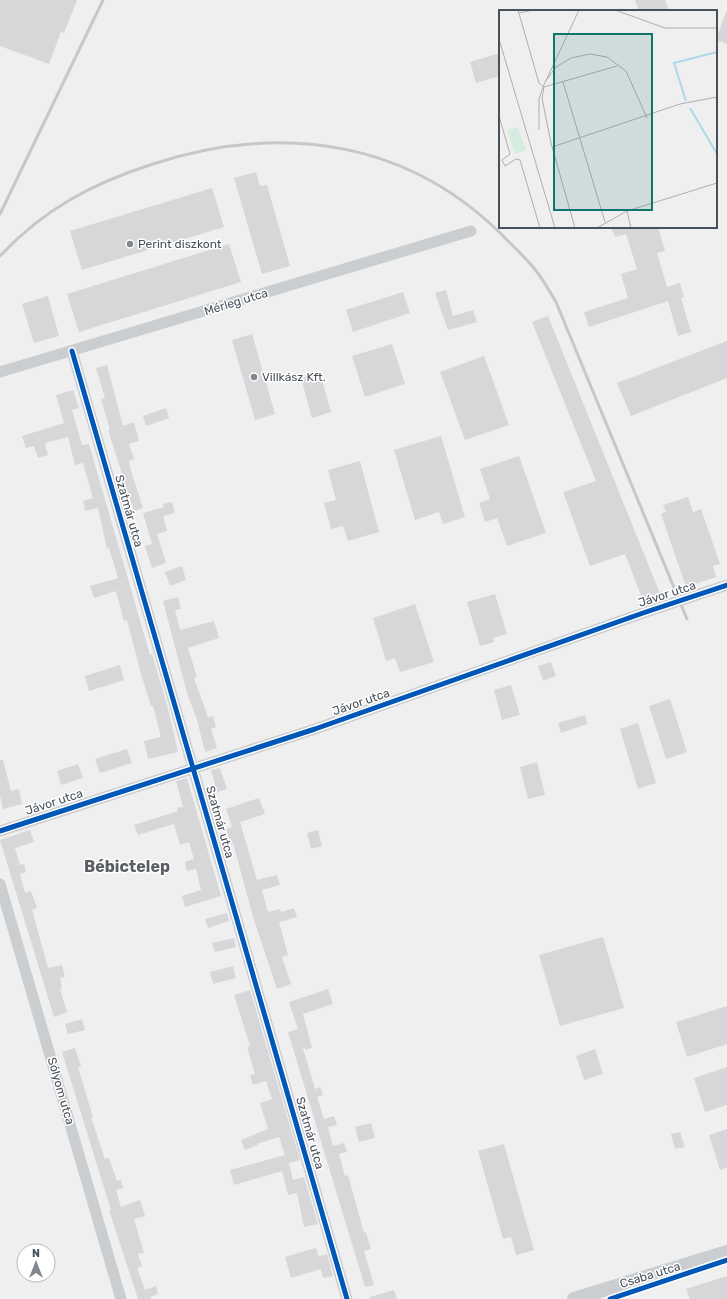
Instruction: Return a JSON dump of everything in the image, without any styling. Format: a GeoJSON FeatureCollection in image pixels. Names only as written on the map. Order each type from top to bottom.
{"type":"FeatureCollection","features":[{"type":"Feature","properties":{"kind":"street","name":"Mérleg utca"},"geometry":{"type":"LineString","coordinates":[[0,372],[471,231]]}},
{"type":"Feature","properties":{"kind":"street","name":"Szatmár utca"},"geometry":{"type":"LineString","coordinates":[[72,351],[348,1299]]}},
{"type":"Feature","properties":{"kind":"street","name":"Jávor utca"},"geometry":{"type":"LineString","coordinates":[[0,830],[315,729],[643,613],[727,585]]}},
{"type":"Feature","properties":{"kind":"street","name":"Sólyom utca"},"geometry":{"type":"LineString","coordinates":[[0,884],[121,1299]]}},
{"type":"Feature","properties":{"kind":"street","name":"Csaba utca"},"geometry":{"type":"LineString","coordinates":[[574,1299],[727,1252]]}},
{"type":"Feature","properties":{"kind":"building"},"geometry":{"type":"Polygon","coordinates":[[[0,0],[77,0],[64,33],[61,32],[49,64],[0,46],[0,0]]]}},
{"type":"Feature","properties":{"kind":"building"},"geometry":{"type":"Polygon","coordinates":[[[635,0],[665,0],[669,10],[639,10],[635,0]]]}},
{"type":"Feature","properties":{"kind":"building"},"geometry":{"type":"Polygon","coordinates":[[[727,12],[727,44],[717,40],[727,12]]]}},
{"type":"Feature","properties":{"kind":"building"},"geometry":{"type":"Polygon","coordinates":[[[499,53],[499,76],[476,83],[470,62],[499,53]]]}},
{"type":"Feature","properties":{"kind":"building"},"geometry":{"type":"Polygon","coordinates":[[[256,172],[260,186],[267,185],[290,266],[262,274],[234,178],[256,172]]]}},
{"type":"Feature","properties":{"kind":"building"},"geometry":{"type":"Polygon","coordinates":[[[212,188],[224,227],[82,270],[70,231],[212,188]]]}},
{"type":"Feature","properties":{"kind":"building"},"geometry":{"type":"Polygon","coordinates":[[[611,228],[658,228],[665,251],[657,253],[667,287],[680,283],[684,297],[681,298],[691,332],[678,336],[668,301],[589,327],[584,312],[628,298],[621,274],[637,269],[626,234],[615,237],[611,228]]]}},
{"type":"Feature","properties":{"kind":"building"},"geometry":{"type":"Polygon","coordinates":[[[229,244],[241,282],[79,332],[67,294],[229,244]]]}},
{"type":"Feature","properties":{"kind":"building"},"geometry":{"type":"Polygon","coordinates":[[[446,290],[453,316],[473,310],[477,322],[448,330],[435,293],[446,290]]]}},
{"type":"Feature","properties":{"kind":"building"},"geometry":{"type":"Polygon","coordinates":[[[403,292],[410,313],[353,332],[346,310],[403,292]]]}},
{"type":"Feature","properties":{"kind":"building"},"geometry":{"type":"Polygon","coordinates":[[[48,296],[59,336],[34,343],[22,304],[48,296]]]}},
{"type":"Feature","properties":{"kind":"building"},"geometry":{"type":"Polygon","coordinates":[[[548,316],[661,596],[644,603],[625,554],[590,566],[563,492],[596,481],[532,322],[548,316]]]}},
{"type":"Feature","properties":{"kind":"building","name":"Villkász Kft."},"geometry":{"type":"Polygon","coordinates":[[[252,334],[275,414],[255,420],[232,340],[252,334]]]}},
{"type":"Feature","properties":{"kind":"building"},"geometry":{"type":"Polygon","coordinates":[[[727,341],[727,378],[631,416],[617,383],[727,341]]]}},
{"type":"Feature","properties":{"kind":"building"},"geometry":{"type":"Polygon","coordinates":[[[392,344],[405,384],[365,397],[352,356],[392,344]]]}},
{"type":"Feature","properties":{"kind":"building"},"geometry":{"type":"Polygon","coordinates":[[[484,356],[509,425],[465,440],[440,372],[484,356]]]}},
{"type":"Feature","properties":{"kind":"building"},"geometry":{"type":"Polygon","coordinates":[[[107,365],[123,426],[134,422],[139,441],[129,444],[134,459],[129,461],[131,471],[143,508],[134,511],[108,430],[110,430],[101,399],[105,398],[96,368],[107,365]]]}},
{"type":"Feature","properties":{"kind":"building"},"geometry":{"type":"Polygon","coordinates":[[[320,373],[331,412],[312,418],[301,378],[320,373]]]}},
{"type":"Feature","properties":{"kind":"building"},"geometry":{"type":"Polygon","coordinates":[[[73,390],[79,408],[72,410],[82,445],[89,444],[150,655],[152,654],[168,708],[178,752],[148,759],[144,741],[161,737],[153,706],[151,706],[141,674],[127,620],[124,621],[116,591],[94,598],[90,586],[118,578],[109,548],[107,549],[98,508],[85,511],[83,501],[93,498],[83,463],[75,465],[68,437],[45,443],[48,455],[38,458],[34,446],[26,448],[22,436],[64,423],[56,395],[73,390]]]}},
{"type":"Feature","properties":{"kind":"building"},"geometry":{"type":"Polygon","coordinates":[[[166,408],[169,418],[146,426],[143,416],[166,408]]]}},
{"type":"Feature","properties":{"kind":"building"},"geometry":{"type":"Polygon","coordinates":[[[441,436],[465,517],[443,524],[439,512],[415,520],[394,450],[441,436]]]}},
{"type":"Feature","properties":{"kind":"building"},"geometry":{"type":"Polygon","coordinates":[[[519,456],[546,533],[507,546],[497,518],[485,522],[479,503],[490,499],[480,469],[519,456]]]}},
{"type":"Feature","properties":{"kind":"building"},"geometry":{"type":"Polygon","coordinates":[[[360,461],[379,532],[348,541],[343,526],[331,529],[324,503],[336,500],[328,470],[360,461]]]}},
{"type":"Feature","properties":{"kind":"building"},"geometry":{"type":"Polygon","coordinates":[[[688,497],[693,512],[701,509],[720,564],[713,566],[716,577],[686,587],[661,514],[666,512],[663,505],[688,497]]]}},
{"type":"Feature","properties":{"kind":"building"},"geometry":{"type":"Polygon","coordinates":[[[172,502],[175,513],[163,516],[167,531],[157,534],[166,563],[152,568],[145,546],[152,544],[143,513],[164,507],[163,504],[172,502]]]}},
{"type":"Feature","properties":{"kind":"building"},"geometry":{"type":"Polygon","coordinates":[[[182,566],[186,580],[170,586],[165,572],[182,566]]]}},
{"type":"Feature","properties":{"kind":"building"},"geometry":{"type":"Polygon","coordinates":[[[495,594],[507,634],[493,638],[494,642],[480,646],[467,602],[495,594]]]}},
{"type":"Feature","properties":{"kind":"building"},"geometry":{"type":"Polygon","coordinates":[[[178,597],[181,609],[175,610],[180,630],[214,621],[219,638],[188,648],[197,677],[194,678],[208,717],[213,716],[216,727],[211,729],[217,748],[205,752],[197,720],[187,693],[163,601],[178,597]]]}},
{"type":"Feature","properties":{"kind":"building"},"geometry":{"type":"Polygon","coordinates":[[[415,604],[434,662],[400,672],[395,658],[386,661],[373,618],[415,604]]]}},
{"type":"Feature","properties":{"kind":"building"},"geometry":{"type":"Polygon","coordinates":[[[551,662],[556,676],[543,681],[538,666],[551,662]]]}},
{"type":"Feature","properties":{"kind":"building"},"geometry":{"type":"Polygon","coordinates":[[[120,665],[124,680],[89,691],[85,676],[120,665]]]}},
{"type":"Feature","properties":{"kind":"building"},"geometry":{"type":"Polygon","coordinates":[[[511,685],[520,715],[502,720],[494,690],[511,685]]]}},
{"type":"Feature","properties":{"kind":"building"},"geometry":{"type":"Polygon","coordinates":[[[670,699],[687,752],[666,759],[649,706],[670,699]]]}},
{"type":"Feature","properties":{"kind":"building"},"geometry":{"type":"Polygon","coordinates":[[[585,715],[587,724],[561,733],[558,723],[585,715]]]}},
{"type":"Feature","properties":{"kind":"building"},"geometry":{"type":"Polygon","coordinates":[[[638,723],[656,783],[638,789],[620,729],[638,723]]]}},
{"type":"Feature","properties":{"kind":"building"},"geometry":{"type":"Polygon","coordinates":[[[127,749],[132,763],[100,773],[95,759],[127,749]]]}},
{"type":"Feature","properties":{"kind":"building"},"geometry":{"type":"Polygon","coordinates":[[[0,760],[3,760],[11,791],[19,789],[22,804],[3,809],[0,796],[0,760]]]}},
{"type":"Feature","properties":{"kind":"building"},"geometry":{"type":"Polygon","coordinates":[[[537,762],[545,795],[528,799],[520,767],[537,762]]]}},
{"type":"Feature","properties":{"kind":"building"},"geometry":{"type":"Polygon","coordinates":[[[78,764],[83,778],[61,785],[57,771],[78,764]]]}},
{"type":"Feature","properties":{"kind":"building"},"geometry":{"type":"Polygon","coordinates":[[[220,768],[227,789],[217,792],[211,770],[220,768]]]}},
{"type":"Feature","properties":{"kind":"building"},"geometry":{"type":"Polygon","coordinates":[[[187,778],[221,896],[185,907],[182,896],[201,890],[196,869],[187,871],[185,862],[194,859],[189,842],[180,845],[174,824],[138,835],[134,825],[178,811],[177,808],[183,807],[176,781],[187,778]]]}},
{"type":"Feature","properties":{"kind":"building"},"geometry":{"type":"Polygon","coordinates":[[[259,798],[265,814],[240,822],[257,880],[277,875],[280,885],[262,890],[268,912],[280,909],[281,912],[294,908],[297,917],[279,922],[288,955],[282,957],[291,984],[277,989],[253,917],[233,843],[231,844],[226,829],[232,827],[226,809],[259,798]]]}},
{"type":"Feature","properties":{"kind":"building"},"geometry":{"type":"Polygon","coordinates":[[[30,830],[34,842],[15,848],[20,865],[24,864],[26,872],[20,874],[25,893],[31,891],[37,908],[32,910],[48,968],[62,965],[65,977],[60,978],[62,989],[60,989],[67,1012],[54,1017],[0,840],[30,830]]]}},
{"type":"Feature","properties":{"kind":"building"},"geometry":{"type":"Polygon","coordinates":[[[318,830],[322,846],[311,849],[307,833],[318,830]]]}},
{"type":"Feature","properties":{"kind":"building"},"geometry":{"type":"Polygon","coordinates":[[[227,913],[229,921],[208,928],[205,919],[227,913]]]}},
{"type":"Feature","properties":{"kind":"building"},"geometry":{"type":"Polygon","coordinates":[[[603,937],[624,1008],[560,1026],[539,955],[603,937]]]}},
{"type":"Feature","properties":{"kind":"building"},"geometry":{"type":"Polygon","coordinates":[[[234,938],[236,947],[215,952],[212,943],[234,938]]]}},
{"type":"Feature","properties":{"kind":"building"},"geometry":{"type":"Polygon","coordinates":[[[233,966],[236,978],[213,984],[210,972],[233,966]]]}},
{"type":"Feature","properties":{"kind":"building"},"geometry":{"type":"Polygon","coordinates":[[[328,989],[333,1004],[303,1014],[312,1048],[305,1050],[305,1048],[303,1048],[315,1089],[320,1087],[323,1095],[317,1097],[324,1119],[334,1116],[337,1125],[328,1127],[333,1146],[344,1143],[347,1152],[339,1154],[345,1176],[348,1175],[364,1233],[366,1232],[371,1249],[364,1251],[374,1285],[365,1287],[288,1032],[298,1029],[289,1002],[328,989]]]}},
{"type":"Feature","properties":{"kind":"building"},"geometry":{"type":"Polygon","coordinates":[[[250,990],[300,1160],[289,1163],[293,1180],[304,1177],[318,1224],[304,1227],[297,1193],[288,1195],[282,1171],[234,1185],[230,1170],[285,1155],[279,1137],[257,1144],[258,1145],[245,1150],[241,1140],[268,1129],[260,1103],[272,1099],[266,1081],[253,1085],[250,1075],[255,1074],[247,1047],[250,1046],[234,995],[250,990]]]}},
{"type":"Feature","properties":{"kind":"building"},"geometry":{"type":"Polygon","coordinates":[[[727,1006],[727,1044],[687,1057],[676,1022],[727,1006]]]}},
{"type":"Feature","properties":{"kind":"building"},"geometry":{"type":"Polygon","coordinates":[[[82,1019],[85,1030],[68,1034],[65,1024],[82,1019]]]}},
{"type":"Feature","properties":{"kind":"building"},"geometry":{"type":"Polygon","coordinates":[[[75,1048],[81,1066],[78,1067],[93,1117],[91,1117],[105,1159],[109,1158],[117,1181],[121,1180],[123,1188],[116,1190],[121,1207],[140,1200],[145,1216],[134,1219],[144,1253],[138,1254],[142,1266],[137,1268],[145,1290],[156,1286],[158,1294],[150,1297],[151,1299],[138,1299],[109,1210],[111,1210],[62,1052],[75,1048]]]}},
{"type":"Feature","properties":{"kind":"building"},"geometry":{"type":"Polygon","coordinates":[[[595,1049],[603,1074],[584,1080],[576,1056],[595,1049]]]}},
{"type":"Feature","properties":{"kind":"building"},"geometry":{"type":"Polygon","coordinates":[[[727,1067],[727,1105],[705,1112],[694,1078],[727,1067]]]}},
{"type":"Feature","properties":{"kind":"building"},"geometry":{"type":"Polygon","coordinates":[[[371,1123],[375,1138],[359,1142],[355,1127],[371,1123]]]}},
{"type":"Feature","properties":{"kind":"building"},"geometry":{"type":"Polygon","coordinates":[[[727,1129],[727,1167],[720,1170],[709,1135],[727,1129]]]}},
{"type":"Feature","properties":{"kind":"building"},"geometry":{"type":"Polygon","coordinates":[[[680,1132],[685,1147],[675,1149],[671,1134],[680,1132]]]}},
{"type":"Feature","properties":{"kind":"building"},"geometry":{"type":"Polygon","coordinates":[[[504,1144],[534,1250],[516,1255],[511,1237],[503,1239],[478,1151],[504,1144]]]}},
{"type":"Feature","properties":{"kind":"building"},"geometry":{"type":"Polygon","coordinates":[[[316,1248],[319,1257],[327,1254],[333,1276],[323,1278],[321,1269],[291,1278],[285,1257],[316,1248]]]}},
{"type":"Feature","properties":{"kind":"building"},"geometry":{"type":"Polygon","coordinates":[[[727,1276],[727,1299],[690,1299],[686,1289],[727,1276]]]}},
{"type":"Feature","properties":{"kind":"building"},"geometry":{"type":"Polygon","coordinates":[[[394,1290],[397,1299],[370,1299],[370,1297],[394,1290]]]}},
{"type":"Feature","properties":{"kind":"railway"},"geometry":{"type":"LineString","coordinates":[[0,214],[103,0]]}},
{"type":"Feature","properties":{"kind":"railway"},"geometry":{"type":"LineString","coordinates":[[0,256],[34,224],[52,211],[90,189],[131,171],[202,151],[250,144],[297,143],[343,149],[387,161],[430,180],[470,207],[508,241],[534,268],[545,283],[556,302],[687,619]]}},
{"type":"Feature","properties":{"kind":"cycle path"},"geometry":{"type":"LineString","coordinates":[[72,351],[347,1299]]}},
{"type":"Feature","properties":{"kind":"cycle path"},"geometry":{"type":"LineString","coordinates":[[0,831],[315,729],[643,613],[727,585]]}},
{"type":"Feature","properties":{"kind":"cycle path"},"geometry":{"type":"LineString","coordinates":[[610,1299],[727,1260]]}},
{"type":"Feature","properties":{"kind":"place","name":"Perint diszkont"},"geometry":{"type":"Point","coordinates":[130,244]}},
{"type":"Feature","properties":{"kind":"place","name":"Villkász Kft."},"geometry":{"type":"Point","coordinates":[254,377]}},
{"type":"Feature","properties":{"kind":"district","name":"Bébictelep"},"geometry":{"type":"Point","coordinates":[127,866]}}]}
